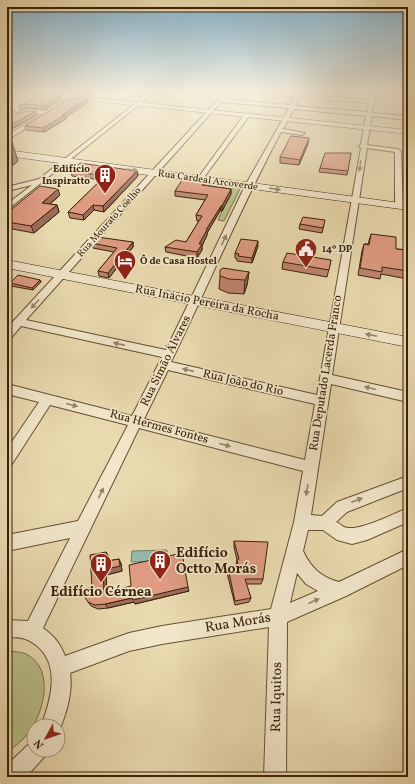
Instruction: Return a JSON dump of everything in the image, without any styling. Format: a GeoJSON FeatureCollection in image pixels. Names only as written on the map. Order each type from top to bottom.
{"type":"FeatureCollection","features":[{"type":"Feature","properties":{"kind":"main road"},"geometry":{"type":"LineString","coordinates":[[373,129],[408,132]]}},
{"type":"Feature","properties":{"kind":"main road","name":"Rua Cardeal Arcoverde"},"geometry":{"type":"LineString","coordinates":[[7,153],[404,206]]}},
{"type":"Feature","properties":{"kind":"main road","name":"Rua Inácio Pereira da Rocha"},"geometry":{"type":"LineString","coordinates":[[7,264],[408,342]]}},
{"type":"Feature","properties":{"kind":"street"},"geometry":{"type":"LineString","coordinates":[[7,138],[22,129]]}},
{"type":"Feature","properties":{"kind":"street"},"geometry":{"type":"LineString","coordinates":[[7,208],[106,129]]}},
{"type":"Feature","properties":{"kind":"street","name":"Rua Mourato Coelho"},"geometry":{"type":"LineString","coordinates":[[7,335],[25,323],[62,275],[194,129]]}},
{"type":"Feature","properties":{"kind":"street"},"geometry":{"type":"LineString","coordinates":[[200,179],[237,129]]}},
{"type":"Feature","properties":{"kind":"street","name":"Rua Deputado Lacerda Franco"},"geometry":{"type":"LineString","coordinates":[[278,617],[302,522],[355,200],[362,146],[367,129]]}},
{"type":"Feature","properties":{"kind":"street"},"geometry":{"type":"LineString","coordinates":[[279,130],[302,133]]}},
{"type":"Feature","properties":{"kind":"street","name":"Rua Simão Álvares"},"geometry":{"type":"LineString","coordinates":[[32,631],[136,421],[163,358],[196,301],[249,186],[279,130]]}},
{"type":"Feature","properties":{"kind":"street"},"geometry":{"type":"LineString","coordinates":[[362,146],[398,151],[404,206]]}},
{"type":"Feature","properties":{"kind":"street"},"geometry":{"type":"LineString","coordinates":[[7,189],[43,180]]}},
{"type":"Feature","properties":{"kind":"street","name":"Rua João do Rio"},"geometry":{"type":"LineString","coordinates":[[25,323],[163,358],[321,401]]}},
{"type":"Feature","properties":{"kind":"street"},"geometry":{"type":"LineString","coordinates":[[325,378],[408,397]]}},
{"type":"Feature","properties":{"kind":"street","name":"Rua Hermes Fontes"},"geometry":{"type":"LineString","coordinates":[[7,389],[310,467]]}},
{"type":"Feature","properties":{"kind":"street"},"geometry":{"type":"LineString","coordinates":[[7,460],[47,399]]}},
{"type":"Feature","properties":{"kind":"street"},"geometry":{"type":"LineString","coordinates":[[326,523],[342,506],[408,482]]}},
{"type":"Feature","properties":{"kind":"street"},"geometry":{"type":"LineString","coordinates":[[302,522],[326,523],[342,535],[352,536],[367,532],[408,515]]}},
{"type":"Feature","properties":{"kind":"street"},"geometry":{"type":"LineString","coordinates":[[7,543],[83,528]]}},
{"type":"Feature","properties":{"kind":"street"},"geometry":{"type":"LineString","coordinates":[[295,552],[304,569],[314,581],[321,585],[340,590]]}},
{"type":"Feature","properties":{"kind":"street","name":"Rua Morás"},"geometry":{"type":"LineString","coordinates":[[60,668],[129,642],[162,635],[278,617],[340,590],[408,557]]}},
{"type":"Feature","properties":{"kind":"street","name":"Rua Iquitos"},"geometry":{"type":"LineString","coordinates":[[275,777],[278,617]]}},
{"type":"Feature","properties":{"kind":"street"},"geometry":{"type":"LineString","coordinates":[[7,629],[12,628],[32,631],[44,639],[54,651],[60,668],[62,688],[55,718]]}},
{"type":"Feature","properties":{"kind":"street"},"geometry":{"type":"LineString","coordinates":[[7,777],[16,772],[29,758]]}},
{"type":"Feature","properties":{"kind":"green space"},"geometry":{"type":"Polygon","coordinates":[[[207,183],[237,187],[240,189],[224,221],[218,220],[230,194],[202,190],[207,183]]]}},
{"type":"Feature","properties":{"kind":"green space"},"geometry":{"type":"Polygon","coordinates":[[[11,651],[23,653],[36,661],[44,682],[44,694],[37,718],[26,718],[26,736],[7,752],[7,652],[11,651]]]}},
{"type":"Feature","properties":{"kind":"shaded area"},"geometry":{"type":"Polygon","coordinates":[[[167,550],[167,561],[131,562],[132,551],[167,550]]]}},
{"type":"Feature","properties":{"kind":"building"},"geometry":{"type":"Polygon","coordinates":[[[291,136],[309,138],[300,160],[280,157],[291,136]]]}},
{"type":"Feature","properties":{"kind":"building"},"geometry":{"type":"Polygon","coordinates":[[[325,153],[351,153],[348,171],[320,168],[325,153]]]}},
{"type":"Feature","properties":{"kind":"building"},"geometry":{"type":"Polygon","coordinates":[[[80,163],[137,171],[103,206],[93,205],[83,215],[68,212],[105,176],[71,171],[80,163]]]}},
{"type":"Feature","properties":{"kind":"building"},"geometry":{"type":"Polygon","coordinates":[[[184,177],[198,178],[195,182],[204,183],[202,185],[231,189],[206,230],[199,244],[202,244],[197,252],[165,247],[176,240],[186,242],[202,216],[196,215],[208,195],[175,191],[184,177]]]}},
{"type":"Feature","properties":{"kind":"building"},"geometry":{"type":"Polygon","coordinates":[[[40,186],[58,189],[42,203],[57,205],[31,226],[7,222],[7,213],[40,186]]]}},
{"type":"Feature","properties":{"kind":"building"},"geometry":{"type":"Polygon","coordinates":[[[303,217],[325,220],[323,228],[300,224],[303,217]]]}},
{"type":"Feature","properties":{"kind":"building"},"geometry":{"type":"Polygon","coordinates":[[[371,234],[396,237],[396,249],[408,250],[408,271],[382,267],[382,272],[360,268],[364,244],[369,245],[371,234]]]}},
{"type":"Feature","properties":{"kind":"building"},"geometry":{"type":"Polygon","coordinates":[[[97,237],[133,242],[108,273],[98,271],[117,248],[91,243],[97,237]]]}},
{"type":"Feature","properties":{"kind":"building"},"geometry":{"type":"Polygon","coordinates":[[[241,239],[258,241],[252,258],[238,256],[239,254],[235,253],[241,239]]]}},
{"type":"Feature","properties":{"kind":"building"},"geometry":{"type":"Polygon","coordinates":[[[287,253],[331,260],[329,270],[283,262],[287,253]]]}},
{"type":"Feature","properties":{"kind":"building"},"geometry":{"type":"Polygon","coordinates":[[[223,268],[249,272],[245,280],[229,279],[220,276],[220,270],[223,268]]]}},
{"type":"Feature","properties":{"kind":"building"},"geometry":{"type":"Polygon","coordinates":[[[18,275],[40,280],[32,288],[10,283],[18,275]]]}},
{"type":"Feature","properties":{"kind":"building"},"geometry":{"type":"Polygon","coordinates":[[[234,541],[268,542],[263,579],[245,579],[251,598],[235,601],[228,568],[238,565],[237,560],[239,559],[234,541]]]}},
{"type":"Feature","properties":{"kind":"building"},"geometry":{"type":"Polygon","coordinates":[[[106,552],[107,561],[119,559],[120,566],[103,570],[104,593],[131,586],[129,565],[182,553],[188,587],[133,600],[132,598],[95,605],[88,602],[84,596],[87,588],[92,587],[90,555],[106,552]]]}},
{"type":"Feature","properties":{"kind":"place","name":"Edifício Inspiratto"},"geometry":{"type":"Point","coordinates":[105,194]}},
{"type":"Feature","properties":{"kind":"place","name":"14º DP"},"geometry":{"type":"Point","coordinates":[306,268]}},
{"type":"Feature","properties":{"kind":"place","name":"Ô de Casa Hostel"},"geometry":{"type":"Point","coordinates":[125,280]}},
{"type":"Feature","properties":{"kind":"place","name":"Edifício Octto Morás"},"geometry":{"type":"Point","coordinates":[160,580]}},
{"type":"Feature","properties":{"kind":"place","name":"Edifício Cérnea"},"geometry":{"type":"Point","coordinates":[101,584]}}]}
